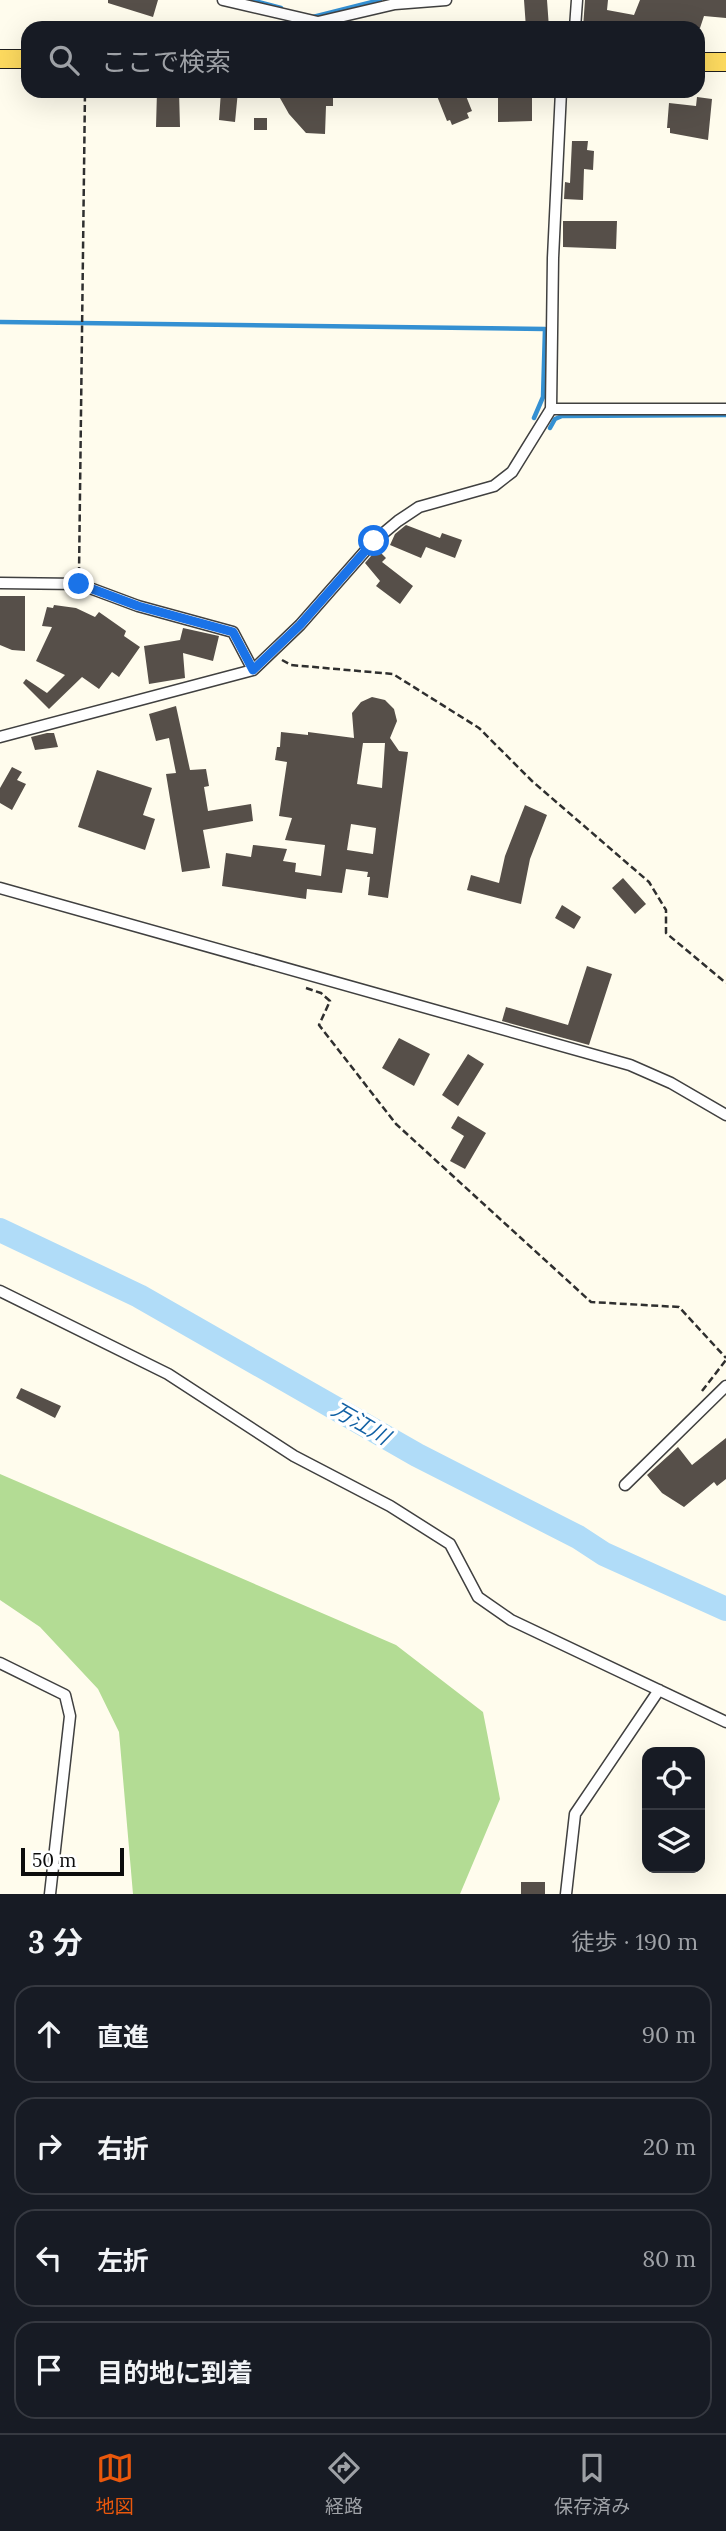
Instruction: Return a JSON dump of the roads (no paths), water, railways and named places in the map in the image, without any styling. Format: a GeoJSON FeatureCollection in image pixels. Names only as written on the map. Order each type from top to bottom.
{"type":"FeatureCollection","features":[{"type":"Feature","properties":{"kind":"main road"},"geometry":{"type":"LineString","coordinates":[[0,59],[21,59]]}},
{"type":"Feature","properties":{"kind":"main road"},"geometry":{"type":"LineString","coordinates":[[705,62],[726,62]]}},
{"type":"Feature","properties":{"kind":"street"},"geometry":{"type":"LineString","coordinates":[[223,0],[313,21]]}},
{"type":"Feature","properties":{"kind":"street"},"geometry":{"type":"LineString","coordinates":[[321,21],[395,4],[446,0]]}},
{"type":"Feature","properties":{"kind":"street"},"geometry":{"type":"LineString","coordinates":[[575,21],[576,0]]}},
{"type":"Feature","properties":{"kind":"street"},"geometry":{"type":"LineString","coordinates":[[0,737],[253,670],[273,654],[374,541],[398,521],[419,507],[494,486],[512,472],[551,409],[553,258],[561,98]]}},
{"type":"Feature","properties":{"kind":"street"},"geometry":{"type":"LineString","coordinates":[[551,409],[726,409]]}},
{"type":"Feature","properties":{"kind":"street"},"geometry":{"type":"LineString","coordinates":[[0,583],[79,584],[138,606],[233,632],[253,670]]}},
{"type":"Feature","properties":{"kind":"street"},"geometry":{"type":"LineString","coordinates":[[0,888],[56,901],[248,960],[630,1065],[671,1083],[726,1115]]}},
{"type":"Feature","properties":{"kind":"street"},"geometry":{"type":"LineString","coordinates":[[0,1291],[168,1374],[293,1455],[390,1506],[450,1544],[478,1597],[511,1620],[726,1722]]}},
{"type":"Feature","properties":{"kind":"street"},"geometry":{"type":"LineString","coordinates":[[625,1485],[726,1386]]}},
{"type":"Feature","properties":{"kind":"street"},"geometry":{"type":"LineString","coordinates":[[0,1663],[65,1696],[70,1716],[50,1894]]}},
{"type":"Feature","properties":{"kind":"street"},"geometry":{"type":"LineString","coordinates":[[566,1894],[575,1814],[659,1689]]}},
{"type":"Feature","properties":{"kind":"waterway"},"geometry":{"type":"LineString","coordinates":[[251,0],[281,8]]}},
{"type":"Feature","properties":{"kind":"waterway"},"geometry":{"type":"LineString","coordinates":[[313,17],[380,0]]}},
{"type":"Feature","properties":{"kind":"waterway"},"geometry":{"type":"LineString","coordinates":[[0,322],[545,329],[543,397],[534,418]]}},
{"type":"Feature","properties":{"kind":"waterway"},"geometry":{"type":"LineString","coordinates":[[550,428],[555,419],[562,416],[726,415]]}},
{"type":"Feature","properties":{"kind":"waterway","name":"万江川"},"geometry":{"type":"LineString","coordinates":[[0,1230],[139,1296],[417,1455],[578,1537],[604,1554],[726,1609]]}}]}
